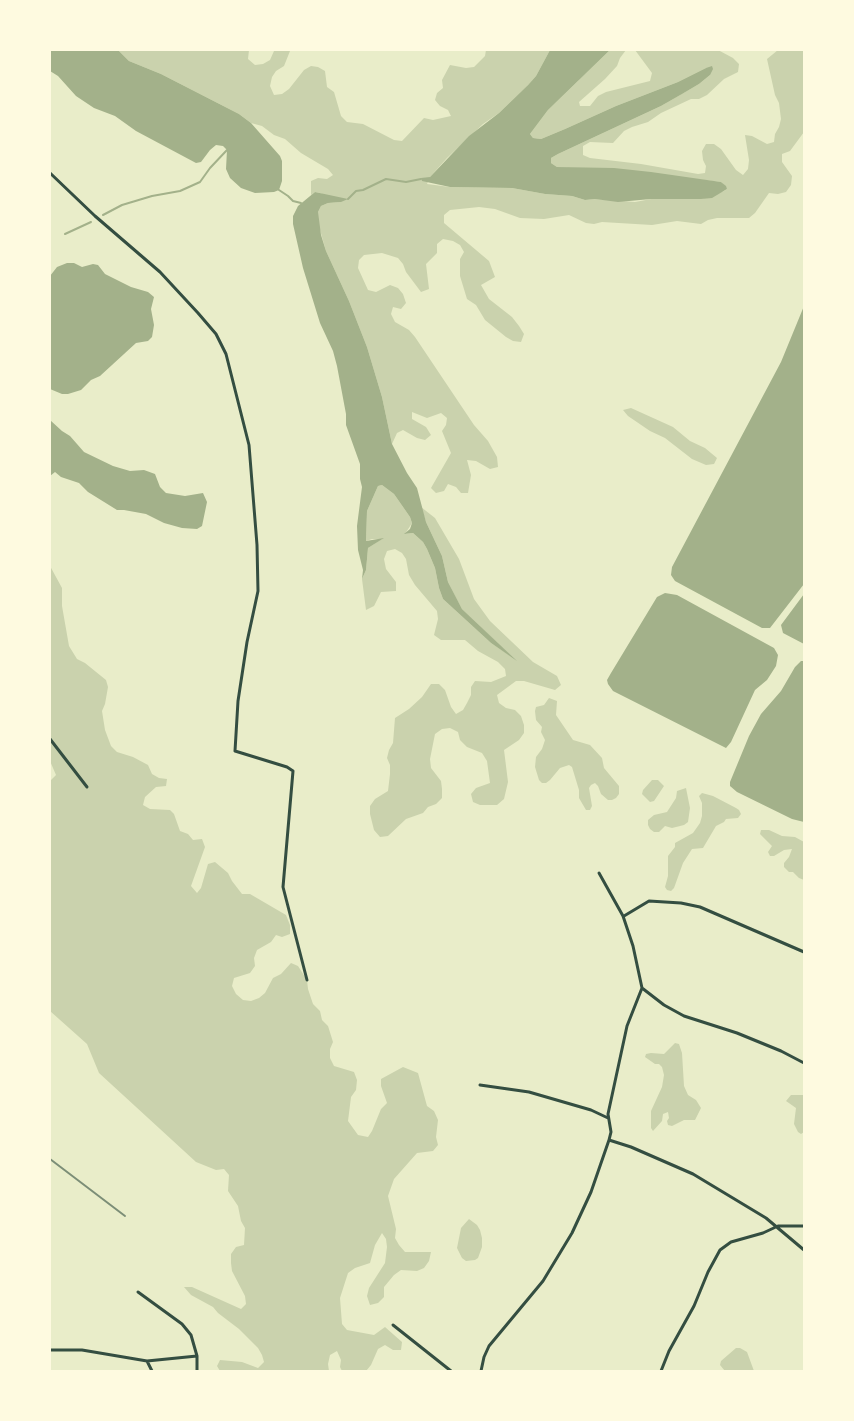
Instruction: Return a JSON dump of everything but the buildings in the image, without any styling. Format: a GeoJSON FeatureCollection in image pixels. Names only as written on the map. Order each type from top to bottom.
{"type":"FeatureCollection","features":[{"type":"Feature","properties":{"kind":"street"},"geometry":{"type":"LineString","coordinates":[[50,173],[95,216],[160,272],[216,334],[226,354],[249,445],[258,545],[258,591],[247,642],[235,751],[287,767],[293,771],[283,887],[307,980]]}},
{"type":"Feature","properties":{"kind":"street"},"geometry":{"type":"LineString","coordinates":[[50,739],[86,788]]}},
{"type":"Feature","properties":{"kind":"street"},"geometry":{"type":"LineString","coordinates":[[481,1371],[489,1346],[543,1280],[572,1233],[591,1192],[610,1140],[611,1124],[608,1118],[627,1026],[642,988],[633,946],[623,916],[599,873]]}},
{"type":"Feature","properties":{"kind":"street"},"geometry":{"type":"LineString","coordinates":[[623,916],[649,901],[681,903],[700,907],[804,952]]}},
{"type":"Feature","properties":{"kind":"street"},"geometry":{"type":"LineString","coordinates":[[642,988],[664,1005],[684,1016],[737,1033],[781,1051],[804,1063]]}},
{"type":"Feature","properties":{"kind":"street"},"geometry":{"type":"LineString","coordinates":[[480,1085],[529,1092],[591,1110],[608,1118]]}},
{"type":"Feature","properties":{"kind":"street"},"geometry":{"type":"LineString","coordinates":[[610,1140],[693,1174],[729,1194],[778,1226],[804,1250]]}},
{"type":"Feature","properties":{"kind":"street"},"geometry":{"type":"LineString","coordinates":[[661,1371],[669,1351],[694,1306],[708,1272],[720,1250],[731,1242],[763,1233],[778,1226],[804,1226]]}},
{"type":"Feature","properties":{"kind":"street"},"geometry":{"type":"LineString","coordinates":[[138,1292],[182,1324],[191,1335],[197,1356],[197,1371]]}},
{"type":"Feature","properties":{"kind":"street"},"geometry":{"type":"LineString","coordinates":[[393,1325],[451,1371]]}},
{"type":"Feature","properties":{"kind":"street"},"geometry":{"type":"LineString","coordinates":[[50,1350],[82,1350],[147,1361],[197,1356]]}},
{"type":"Feature","properties":{"kind":"street"},"geometry":{"type":"LineString","coordinates":[[147,1361],[152,1371]]}},
{"type":"Feature","properties":{"kind":"shaded area"},"geometry":{"type":"Polygon","coordinates":[[[50,50],[118,50],[129,61],[161,74],[239,114],[251,123],[280,156],[282,161],[282,181],[279,190],[255,193],[241,188],[230,178],[226,169],[227,150],[223,146],[216,145],[201,162],[196,163],[136,131],[115,116],[94,108],[76,96],[58,76],[50,71],[50,50]]]}},
{"type":"Feature","properties":{"kind":"shaded area"},"geometry":{"type":"Polygon","coordinates":[[[118,50],[249,50],[248,59],[255,65],[263,64],[270,60],[274,51],[288,50],[290,51],[284,66],[276,71],[272,77],[270,86],[274,95],[282,94],[289,89],[304,70],[311,66],[318,67],[325,71],[327,87],[334,92],[341,116],[347,122],[363,124],[394,140],[402,141],[424,118],[433,120],[451,116],[448,110],[440,106],[435,100],[437,93],[443,88],[442,80],[450,65],[466,68],[474,67],[485,56],[486,50],[550,50],[536,76],[528,85],[447,158],[430,177],[427,184],[450,187],[512,188],[545,194],[572,196],[585,200],[635,202],[651,199],[701,199],[727,189],[721,182],[557,167],[551,163],[551,158],[558,154],[661,106],[699,84],[710,75],[706,68],[678,82],[616,106],[541,139],[533,138],[530,134],[548,110],[610,50],[626,50],[617,66],[579,102],[580,106],[590,106],[598,96],[606,92],[650,81],[652,73],[635,50],[718,50],[733,58],[739,64],[738,72],[724,79],[707,95],[699,99],[691,99],[661,113],[648,122],[624,131],[613,143],[590,142],[583,146],[583,155],[590,158],[641,164],[698,174],[705,173],[706,166],[702,151],[706,144],[714,144],[721,149],[736,170],[743,175],[748,169],[749,160],[745,135],[752,136],[767,144],[774,142],[775,134],[779,127],[781,119],[779,103],[775,95],[767,59],[778,50],[804,50],[804,132],[790,151],[782,154],[782,162],[792,176],[791,185],[786,192],[778,194],[769,193],[755,213],[749,218],[717,218],[701,224],[677,221],[652,225],[602,222],[594,224],[586,223],[569,215],[544,219],[520,218],[495,209],[479,207],[450,210],[444,215],[444,223],[489,261],[495,277],[481,285],[489,299],[512,317],[519,326],[524,334],[521,342],[513,341],[506,337],[485,320],[476,305],[467,299],[460,276],[460,259],[464,252],[460,245],[453,241],[443,239],[437,244],[437,253],[426,264],[429,289],[421,292],[398,258],[382,253],[364,255],[359,260],[358,268],[368,290],[376,292],[390,285],[398,288],[403,294],[406,303],[401,309],[393,307],[391,314],[395,322],[409,330],[415,337],[474,425],[488,441],[497,457],[498,467],[490,469],[476,461],[467,460],[471,475],[468,493],[461,493],[456,487],[448,484],[444,491],[436,493],[431,488],[451,453],[442,431],[446,425],[447,418],[441,413],[427,418],[412,412],[412,419],[426,427],[431,435],[425,440],[403,430],[397,433],[392,444],[382,397],[367,347],[349,301],[326,251],[318,223],[318,212],[321,206],[328,203],[341,202],[320,193],[315,192],[311,195],[311,181],[318,178],[327,179],[333,175],[328,169],[301,153],[285,139],[274,135],[262,126],[251,123],[239,114],[161,74],[129,61],[118,50]]]}},
{"type":"Feature","properties":{"kind":"shaded area"},"geometry":{"type":"Polygon","coordinates":[[[550,50],[610,50],[548,110],[530,134],[533,138],[541,139],[616,106],[678,82],[706,68],[712,66],[713,69],[710,75],[699,84],[682,94],[661,106],[558,154],[551,158],[551,163],[557,167],[614,168],[721,182],[727,189],[712,198],[651,199],[618,202],[595,199],[585,200],[572,196],[545,194],[512,188],[450,187],[422,181],[421,178],[430,177],[469,136],[499,113],[528,85],[536,76],[550,50]]]}},
{"type":"Feature","properties":{"kind":"shaded area"},"geometry":{"type":"Polygon","coordinates":[[[315,192],[348,199],[321,206],[318,212],[321,235],[367,347],[382,397],[392,444],[417,488],[426,522],[442,556],[448,582],[462,609],[517,661],[491,643],[443,599],[435,568],[423,542],[413,533],[404,534],[410,529],[412,523],[410,517],[394,494],[382,485],[378,486],[367,511],[366,541],[384,538],[368,548],[366,570],[362,579],[363,570],[358,550],[357,526],[362,487],[360,464],[346,425],[346,414],[333,351],[320,323],[303,268],[293,224],[293,216],[298,206],[315,192]]]}},
{"type":"Feature","properties":{"kind":"shaded area"},"geometry":{"type":"Polygon","coordinates":[[[67,263],[74,263],[82,267],[93,264],[98,265],[105,274],[131,287],[148,292],[154,297],[151,309],[154,325],[152,337],[148,341],[136,343],[100,376],[91,380],[81,390],[62,394],[50,389],[50,276],[57,267],[67,263]]]}},
{"type":"Feature","properties":{"kind":"shaded area"},"geometry":{"type":"Polygon","coordinates":[[[804,306],[804,584],[770,628],[762,628],[675,581],[671,575],[672,567],[781,362],[804,306]]]}},
{"type":"Feature","properties":{"kind":"shaded area"},"geometry":{"type":"Polygon","coordinates":[[[631,408],[673,427],[690,441],[705,448],[717,458],[714,464],[706,465],[692,459],[665,438],[650,431],[628,416],[623,410],[631,408]]]}},
{"type":"Feature","properties":{"kind":"shaded area"},"geometry":{"type":"Polygon","coordinates":[[[50,420],[70,436],[84,452],[113,466],[130,471],[144,470],[155,474],[160,487],[166,493],[185,496],[203,493],[207,502],[202,526],[197,529],[182,528],[164,523],[146,514],[117,510],[88,492],[79,483],[61,477],[55,472],[50,476],[50,420]]]}},
{"type":"Feature","properties":{"kind":"shaded area"},"geometry":{"type":"Polygon","coordinates":[[[382,485],[394,494],[410,517],[412,523],[405,534],[413,533],[423,542],[435,568],[443,599],[491,643],[512,657],[462,609],[448,582],[442,556],[421,507],[435,518],[459,559],[474,599],[490,621],[533,662],[557,676],[561,685],[555,690],[524,681],[516,681],[497,695],[499,703],[506,708],[515,710],[521,716],[524,733],[519,740],[504,750],[508,782],[504,799],[497,805],[480,805],[473,802],[471,794],[476,788],[490,783],[487,761],[482,753],[467,747],[460,740],[458,732],[450,728],[442,729],[435,734],[430,759],[431,768],[441,781],[442,798],[436,804],[428,807],[423,813],[406,819],[388,836],[380,837],[374,830],[370,806],[375,799],[388,791],[390,765],[387,758],[393,743],[395,718],[422,697],[431,684],[439,684],[445,690],[451,707],[456,714],[463,710],[471,695],[471,687],[475,681],[491,682],[506,676],[505,669],[498,662],[478,651],[465,640],[441,640],[434,635],[438,619],[437,611],[415,585],[409,575],[406,559],[402,553],[395,549],[387,551],[384,559],[386,569],[396,582],[396,591],[381,592],[374,606],[366,610],[362,579],[366,570],[368,548],[382,539],[366,541],[367,511],[378,486],[382,485]]]}},
{"type":"Feature","properties":{"kind":"shaded area"},"geometry":{"type":"Polygon","coordinates":[[[50,566],[62,588],[62,606],[69,646],[77,659],[106,680],[108,687],[102,711],[105,730],[111,746],[117,752],[133,757],[148,765],[152,774],[159,778],[167,779],[166,786],[156,787],[145,797],[143,805],[150,809],[170,810],[174,814],[180,831],[188,834],[193,840],[202,839],[205,847],[191,886],[197,893],[201,888],[208,864],[215,862],[228,873],[242,894],[250,894],[286,915],[290,925],[290,934],[282,937],[276,935],[271,942],[257,950],[254,958],[255,966],[250,973],[234,978],[232,986],[236,994],[243,1000],[251,1001],[259,998],[265,993],[273,978],[281,974],[291,963],[298,966],[307,980],[313,1004],[320,1011],[322,1020],[328,1026],[333,1042],[330,1049],[330,1058],[334,1066],[354,1072],[357,1080],[356,1090],[351,1097],[348,1121],[358,1135],[368,1137],[381,1109],[387,1103],[381,1086],[381,1079],[403,1067],[418,1073],[427,1106],[434,1111],[438,1120],[436,1137],[438,1145],[433,1151],[417,1153],[394,1179],[388,1196],[396,1229],[395,1238],[399,1245],[405,1252],[431,1252],[429,1261],[424,1268],[417,1271],[401,1270],[394,1275],[384,1287],[384,1297],[378,1303],[370,1305],[367,1296],[369,1288],[385,1263],[387,1247],[386,1239],[382,1233],[375,1245],[370,1263],[355,1268],[348,1273],[340,1298],[342,1324],[347,1330],[374,1335],[385,1327],[402,1342],[401,1350],[393,1350],[385,1345],[378,1349],[371,1365],[366,1371],[342,1371],[340,1367],[341,1360],[337,1351],[330,1355],[329,1371],[220,1371],[217,1366],[220,1360],[242,1362],[258,1368],[264,1362],[258,1348],[239,1329],[213,1307],[191,1295],[184,1287],[192,1287],[241,1309],[246,1304],[245,1296],[232,1271],[231,1254],[236,1247],[244,1245],[245,1228],[241,1221],[238,1206],[228,1191],[229,1175],[224,1169],[216,1170],[196,1162],[99,1073],[87,1044],[50,1011],[50,781],[56,775],[50,761],[50,566]]]}},
{"type":"Feature","properties":{"kind":"shaded area"},"geometry":{"type":"Polygon","coordinates":[[[665,593],[677,595],[774,648],[778,655],[776,666],[767,680],[755,690],[731,742],[726,748],[613,691],[608,684],[607,680],[657,597],[665,593]]]}},
{"type":"Feature","properties":{"kind":"shaded area"},"geometry":{"type":"Polygon","coordinates":[[[804,594],[804,644],[783,633],[781,625],[804,594]]]}},
{"type":"Feature","properties":{"kind":"shaded area"},"geometry":{"type":"Polygon","coordinates":[[[801,661],[804,661],[804,822],[792,819],[737,792],[730,786],[749,736],[761,714],[781,691],[795,667],[801,661]]]}},
{"type":"Feature","properties":{"kind":"shaded area"},"geometry":{"type":"Polygon","coordinates":[[[549,698],[557,701],[556,715],[573,740],[590,745],[602,758],[604,768],[619,786],[619,794],[616,798],[608,800],[601,794],[595,783],[589,788],[592,806],[590,810],[586,810],[579,798],[579,790],[572,767],[569,765],[560,768],[546,783],[542,783],[539,780],[535,767],[536,757],[542,749],[545,740],[541,732],[542,727],[536,720],[535,711],[536,707],[544,705],[549,698]]]}},
{"type":"Feature","properties":{"kind":"shaded area"},"geometry":{"type":"Polygon","coordinates":[[[652,780],[658,780],[664,786],[654,801],[650,802],[642,794],[643,790],[652,780]]]}},
{"type":"Feature","properties":{"kind":"shaded area"},"geometry":{"type":"Polygon","coordinates":[[[686,788],[690,808],[688,822],[672,828],[665,826],[659,832],[654,832],[650,829],[648,820],[654,815],[667,812],[676,798],[677,791],[686,788]]]}},
{"type":"Feature","properties":{"kind":"shaded area"},"geometry":{"type":"Polygon","coordinates":[[[702,793],[713,796],[736,808],[741,814],[738,818],[726,819],[716,826],[703,848],[692,849],[683,863],[674,888],[671,891],[667,890],[665,887],[668,876],[668,856],[675,847],[675,843],[693,833],[700,823],[702,803],[699,796],[702,793]]]}},
{"type":"Feature","properties":{"kind":"shaded area"},"geometry":{"type":"Polygon","coordinates":[[[761,830],[769,830],[782,836],[795,837],[804,842],[804,880],[784,867],[784,863],[792,849],[770,856],[768,852],[772,846],[760,834],[761,830]]]}},
{"type":"Feature","properties":{"kind":"shaded area"},"geometry":{"type":"Polygon","coordinates":[[[675,1043],[679,1044],[682,1053],[684,1086],[688,1095],[696,1100],[701,1108],[695,1120],[684,1120],[672,1126],[668,1125],[668,1112],[663,1114],[662,1121],[653,1131],[651,1128],[651,1111],[662,1087],[664,1075],[659,1064],[655,1064],[645,1057],[646,1054],[651,1053],[664,1054],[675,1043]]]}},
{"type":"Feature","properties":{"kind":"shaded area"},"geometry":{"type":"Polygon","coordinates":[[[791,1095],[804,1095],[804,1132],[801,1134],[794,1124],[796,1108],[786,1101],[791,1095]]]}},
{"type":"Feature","properties":{"kind":"shaded area"},"geometry":{"type":"Polygon","coordinates":[[[469,1219],[480,1230],[482,1247],[478,1258],[466,1261],[462,1258],[457,1248],[461,1228],[469,1219]]]}},
{"type":"Feature","properties":{"kind":"shaded area"},"geometry":{"type":"Polygon","coordinates":[[[736,1348],[747,1352],[754,1371],[725,1371],[720,1365],[721,1361],[736,1348]]]}},
{"type":"Feature","properties":{"kind":"waterway"},"geometry":{"type":"LineString","coordinates":[[103,215],[122,205],[152,196],[180,191],[200,182],[227,150]]}},
{"type":"Feature","properties":{"kind":"waterway"},"geometry":{"type":"LineString","coordinates":[[348,199],[356,191],[363,190],[386,179],[406,182],[421,179]]}},
{"type":"Feature","properties":{"kind":"waterway"},"geometry":{"type":"LineString","coordinates":[[279,190],[293,201],[301,203]]}},
{"type":"Feature","properties":{"kind":"waterway"},"geometry":{"type":"LineString","coordinates":[[65,234],[91,222]]}},
{"type":"Feature","properties":{"kind":"railway"},"geometry":{"type":"LineString","coordinates":[[50,1159],[125,1216]]}}]}
